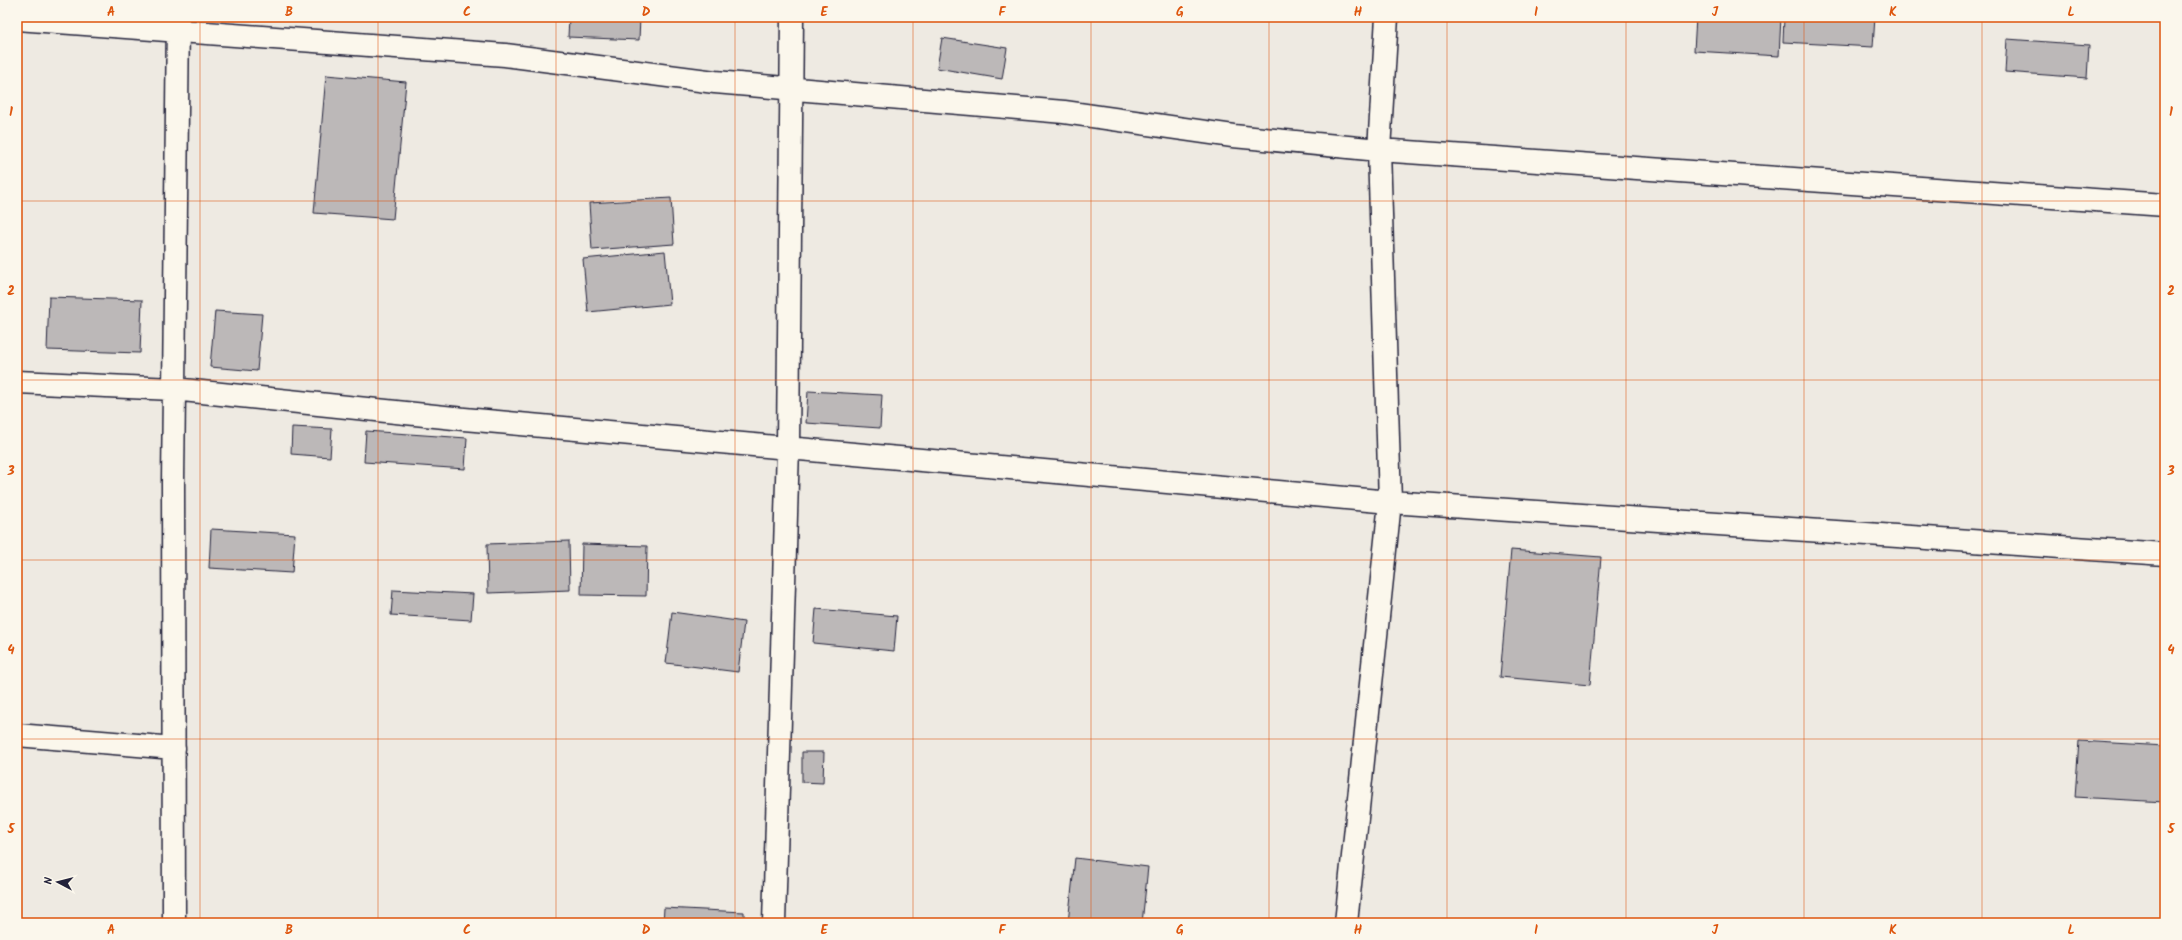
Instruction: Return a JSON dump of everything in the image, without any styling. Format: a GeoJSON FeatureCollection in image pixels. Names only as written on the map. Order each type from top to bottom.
{"type":"FeatureCollection","features":[{"type":"Feature","properties":{"kind":"street"},"geometry":{"type":"LineString","coordinates":[[774,923],[788,447],[792,17]]}},
{"type":"Feature","properties":{"kind":"street"},"geometry":{"type":"LineString","coordinates":[[1346,923],[1390,502],[1379,150],[1387,17]]}},
{"type":"Feature","properties":{"kind":"street"},"geometry":{"type":"LineString","coordinates":[[17,19],[178,24],[505,55],[715,82],[1064,112],[1233,136],[1379,150],[2165,205]]}},
{"type":"Feature","properties":{"kind":"street"},"geometry":{"type":"LineString","coordinates":[[174,923],[173,389],[178,24]]}},
{"type":"Feature","properties":{"kind":"street"},"geometry":{"type":"LineString","coordinates":[[17,382],[173,389],[456,418],[788,447],[946,463],[1142,478],[1390,502],[2165,554]]}},
{"type":"Feature","properties":{"kind":"street"},"geometry":{"type":"LineString","coordinates":[[17,735],[174,748]]}},
{"type":"Feature","properties":{"kind":"building"},"geometry":{"type":"Polygon","coordinates":[[[569,17],[640,17],[639,40],[568,37],[569,17]]]}},
{"type":"Feature","properties":{"kind":"building"},"geometry":{"type":"Polygon","coordinates":[[[1696,17],[1781,17],[1779,56],[1694,51],[1696,17]]]}},
{"type":"Feature","properties":{"kind":"building"},"geometry":{"type":"Polygon","coordinates":[[[1784,17],[1875,17],[1873,47],[1783,42],[1784,17]]]}},
{"type":"Feature","properties":{"kind":"building"},"geometry":{"type":"Polygon","coordinates":[[[942,38],[1007,48],[1002,79],[937,68],[942,38]]]}},
{"type":"Feature","properties":{"kind":"building"},"geometry":{"type":"Polygon","coordinates":[[[2007,39],[2089,45],[2087,78],[2005,72],[2007,39]]]}},
{"type":"Feature","properties":{"kind":"building"},"geometry":{"type":"Polygon","coordinates":[[[326,75],[406,82],[393,219],[314,213],[326,75]]]}},
{"type":"Feature","properties":{"kind":"building"},"geometry":{"type":"Polygon","coordinates":[[[671,198],[674,244],[592,250],[589,203],[671,198]]]}},
{"type":"Feature","properties":{"kind":"building"},"geometry":{"type":"Polygon","coordinates":[[[665,251],[670,304],[588,312],[583,259],[665,251]]]}},
{"type":"Feature","properties":{"kind":"building"},"geometry":{"type":"Polygon","coordinates":[[[49,297],[142,300],[140,353],[47,350],[49,297]]]}},
{"type":"Feature","properties":{"kind":"building"},"geometry":{"type":"Polygon","coordinates":[[[215,311],[262,314],[257,371],[210,367],[215,311]]]}},
{"type":"Feature","properties":{"kind":"building"},"geometry":{"type":"Polygon","coordinates":[[[808,391],[882,395],[880,428],[806,423],[808,391]]]}},
{"type":"Feature","properties":{"kind":"building"},"geometry":{"type":"Polygon","coordinates":[[[292,427],[332,429],[330,457],[291,454],[292,427]]]}},
{"type":"Feature","properties":{"kind":"building"},"geometry":{"type":"Polygon","coordinates":[[[366,431],[467,438],[465,469],[364,462],[366,431]]]}},
{"type":"Feature","properties":{"kind":"building"},"geometry":{"type":"Polygon","coordinates":[[[211,529],[295,534],[292,573],[209,568],[211,529]]]}},
{"type":"Feature","properties":{"kind":"building"},"geometry":{"type":"Polygon","coordinates":[[[569,541],[570,590],[488,593],[487,544],[569,541]]]}},
{"type":"Feature","properties":{"kind":"building"},"geometry":{"type":"Polygon","coordinates":[[[582,544],[647,546],[646,596],[581,595],[582,544]]]}},
{"type":"Feature","properties":{"kind":"building"},"geometry":{"type":"Polygon","coordinates":[[[1511,550],[1601,557],[1590,685],[1500,677],[1511,550]]]}},
{"type":"Feature","properties":{"kind":"building"},"geometry":{"type":"Polygon","coordinates":[[[393,590],[473,594],[471,620],[391,615],[393,590]]]}},
{"type":"Feature","properties":{"kind":"building"},"geometry":{"type":"Polygon","coordinates":[[[816,609],[897,616],[894,651],[813,643],[816,609]]]}},
{"type":"Feature","properties":{"kind":"building"},"geometry":{"type":"Polygon","coordinates":[[[672,612],[744,622],[738,672],[666,663],[672,612]]]}},
{"type":"Feature","properties":{"kind":"building"},"geometry":{"type":"Polygon","coordinates":[[[2079,741],[2165,746],[2165,802],[2075,797],[2079,741]]]}},
{"type":"Feature","properties":{"kind":"building"},"geometry":{"type":"Polygon","coordinates":[[[802,752],[824,752],[823,783],[802,782],[802,752]]]}},
{"type":"Feature","properties":{"kind":"building"},"geometry":{"type":"Polygon","coordinates":[[[1075,858],[1148,867],[1142,923],[1068,923],[1075,858]]]}},
{"type":"Feature","properties":{"kind":"building"},"geometry":{"type":"Polygon","coordinates":[[[664,908],[744,912],[744,923],[663,923],[664,908]]]}}]}
